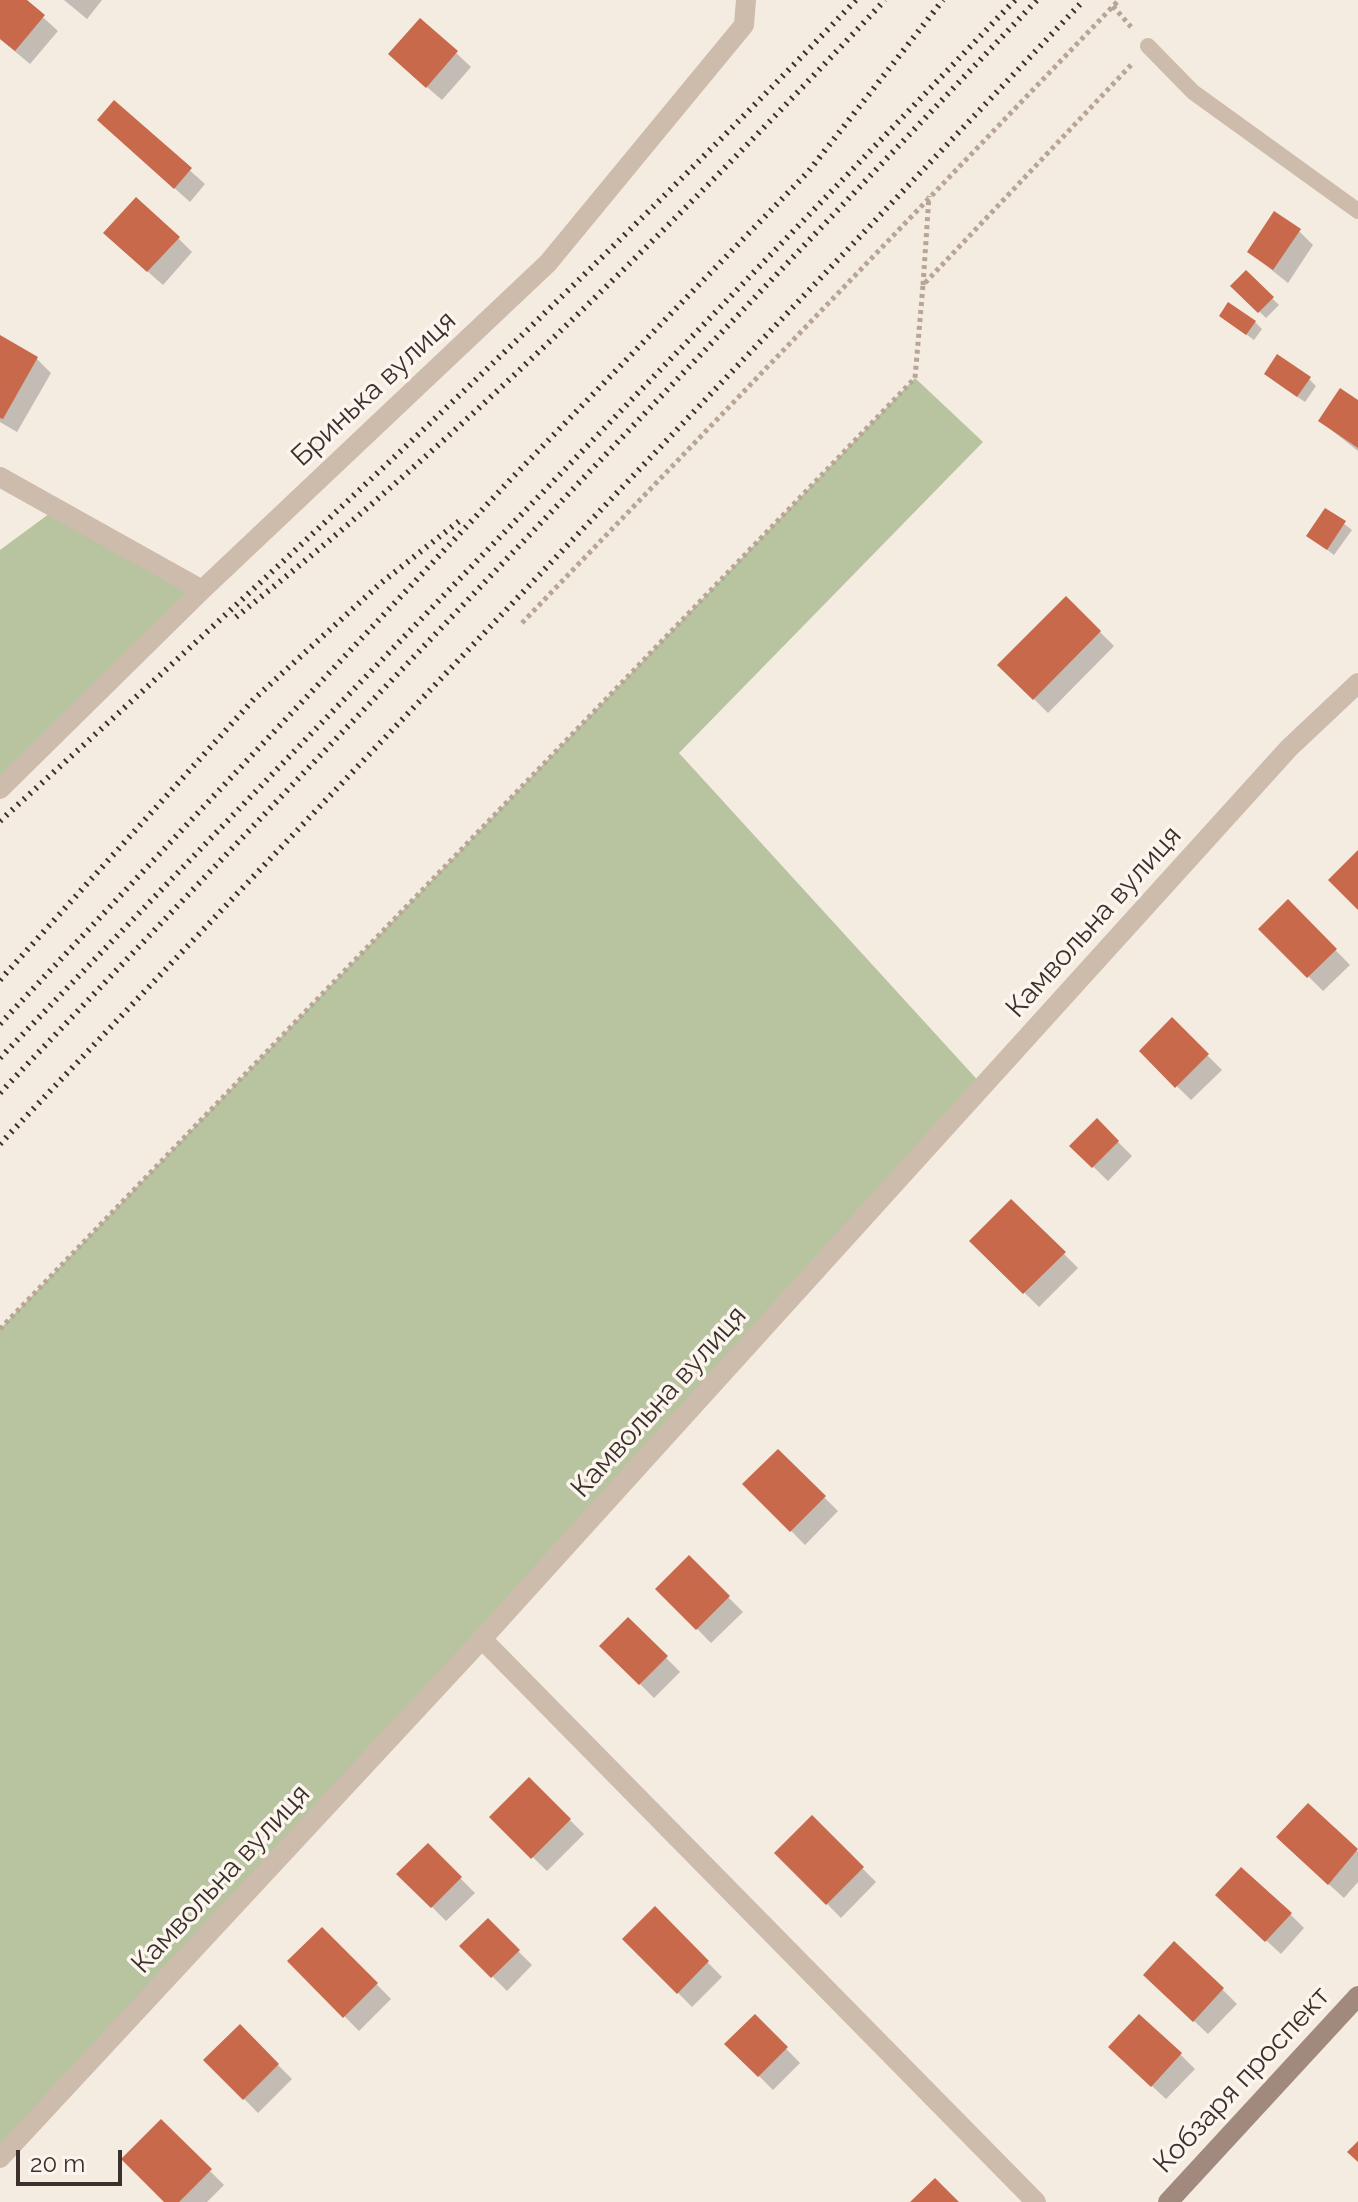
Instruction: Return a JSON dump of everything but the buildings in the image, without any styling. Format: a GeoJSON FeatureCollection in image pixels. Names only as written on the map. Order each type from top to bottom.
{"type":"FeatureCollection","features":[{"type":"Feature","properties":{"kind":"main road","name":"Кобзаря проспект"},"geometry":{"type":"LineString","coordinates":[[1168,2202],[1358,1996]]}},
{"type":"Feature","properties":{"kind":"street","name":"Бринька вулиця"},"geometry":{"type":"LineString","coordinates":[[0,789],[202,590],[548,263],[744,25],[746,0]]}},
{"type":"Feature","properties":{"kind":"street"},"geometry":{"type":"LineString","coordinates":[[0,477],[202,590]]}},
{"type":"Feature","properties":{"kind":"street","name":"Камвольна вулиця"},"geometry":{"type":"LineString","coordinates":[[0,2158],[482,1639],[1289,748],[1358,683]]}},
{"type":"Feature","properties":{"kind":"street"},"geometry":{"type":"LineString","coordinates":[[482,1639],[1036,2202]]}},
{"type":"Feature","properties":{"kind":"lane"},"geometry":{"type":"LineString","coordinates":[[1148,46],[1193,92],[1358,211]]}},
{"type":"Feature","properties":{"kind":"path"},"geometry":{"type":"LineString","coordinates":[[522,623],[1119,0]]}},
{"type":"Feature","properties":{"kind":"path"},"geometry":{"type":"LineString","coordinates":[[923,285],[1148,46]]}},
{"type":"Feature","properties":{"kind":"path"},"geometry":{"type":"LineString","coordinates":[[0,1329],[915,378],[929,195]]}},
{"type":"Feature","properties":{"kind":"green space"},"geometry":{"type":"Polygon","coordinates":[[[915,378],[983,442],[679,753],[983,1086],[0,2158],[0,1329],[915,378]]]}},
{"type":"Feature","properties":{"kind":"green space"},"geometry":{"type":"Polygon","coordinates":[[[57,508],[202,590],[0,789],[0,550],[57,508]]]}},
{"type":"Feature","properties":{"kind":"railway"},"geometry":{"type":"LineString","coordinates":[[0,821],[219,621],[542,316],[856,0]]}},
{"type":"Feature","properties":{"kind":"railway"},"geometry":{"type":"LineString","coordinates":[[236,617],[408,472],[572,320],[652,242],[885,0]]}},
{"type":"Feature","properties":{"kind":"railway"},"geometry":{"type":"LineString","coordinates":[[0,1024],[510,480],[808,172],[943,0]]}},
{"type":"Feature","properties":{"kind":"railway"},"geometry":{"type":"LineString","coordinates":[[0,1058],[1015,0]]}},
{"type":"Feature","properties":{"kind":"railway"},"geometry":{"type":"LineString","coordinates":[[0,1093],[1037,0]]}},
{"type":"Feature","properties":{"kind":"railway"},"geometry":{"type":"LineString","coordinates":[[0,1144],[1084,0]]}},
{"type":"Feature","properties":{"kind":"railway"},"geometry":{"type":"LineString","coordinates":[[0,980],[254,699],[381,583],[463,518]]}}]}
